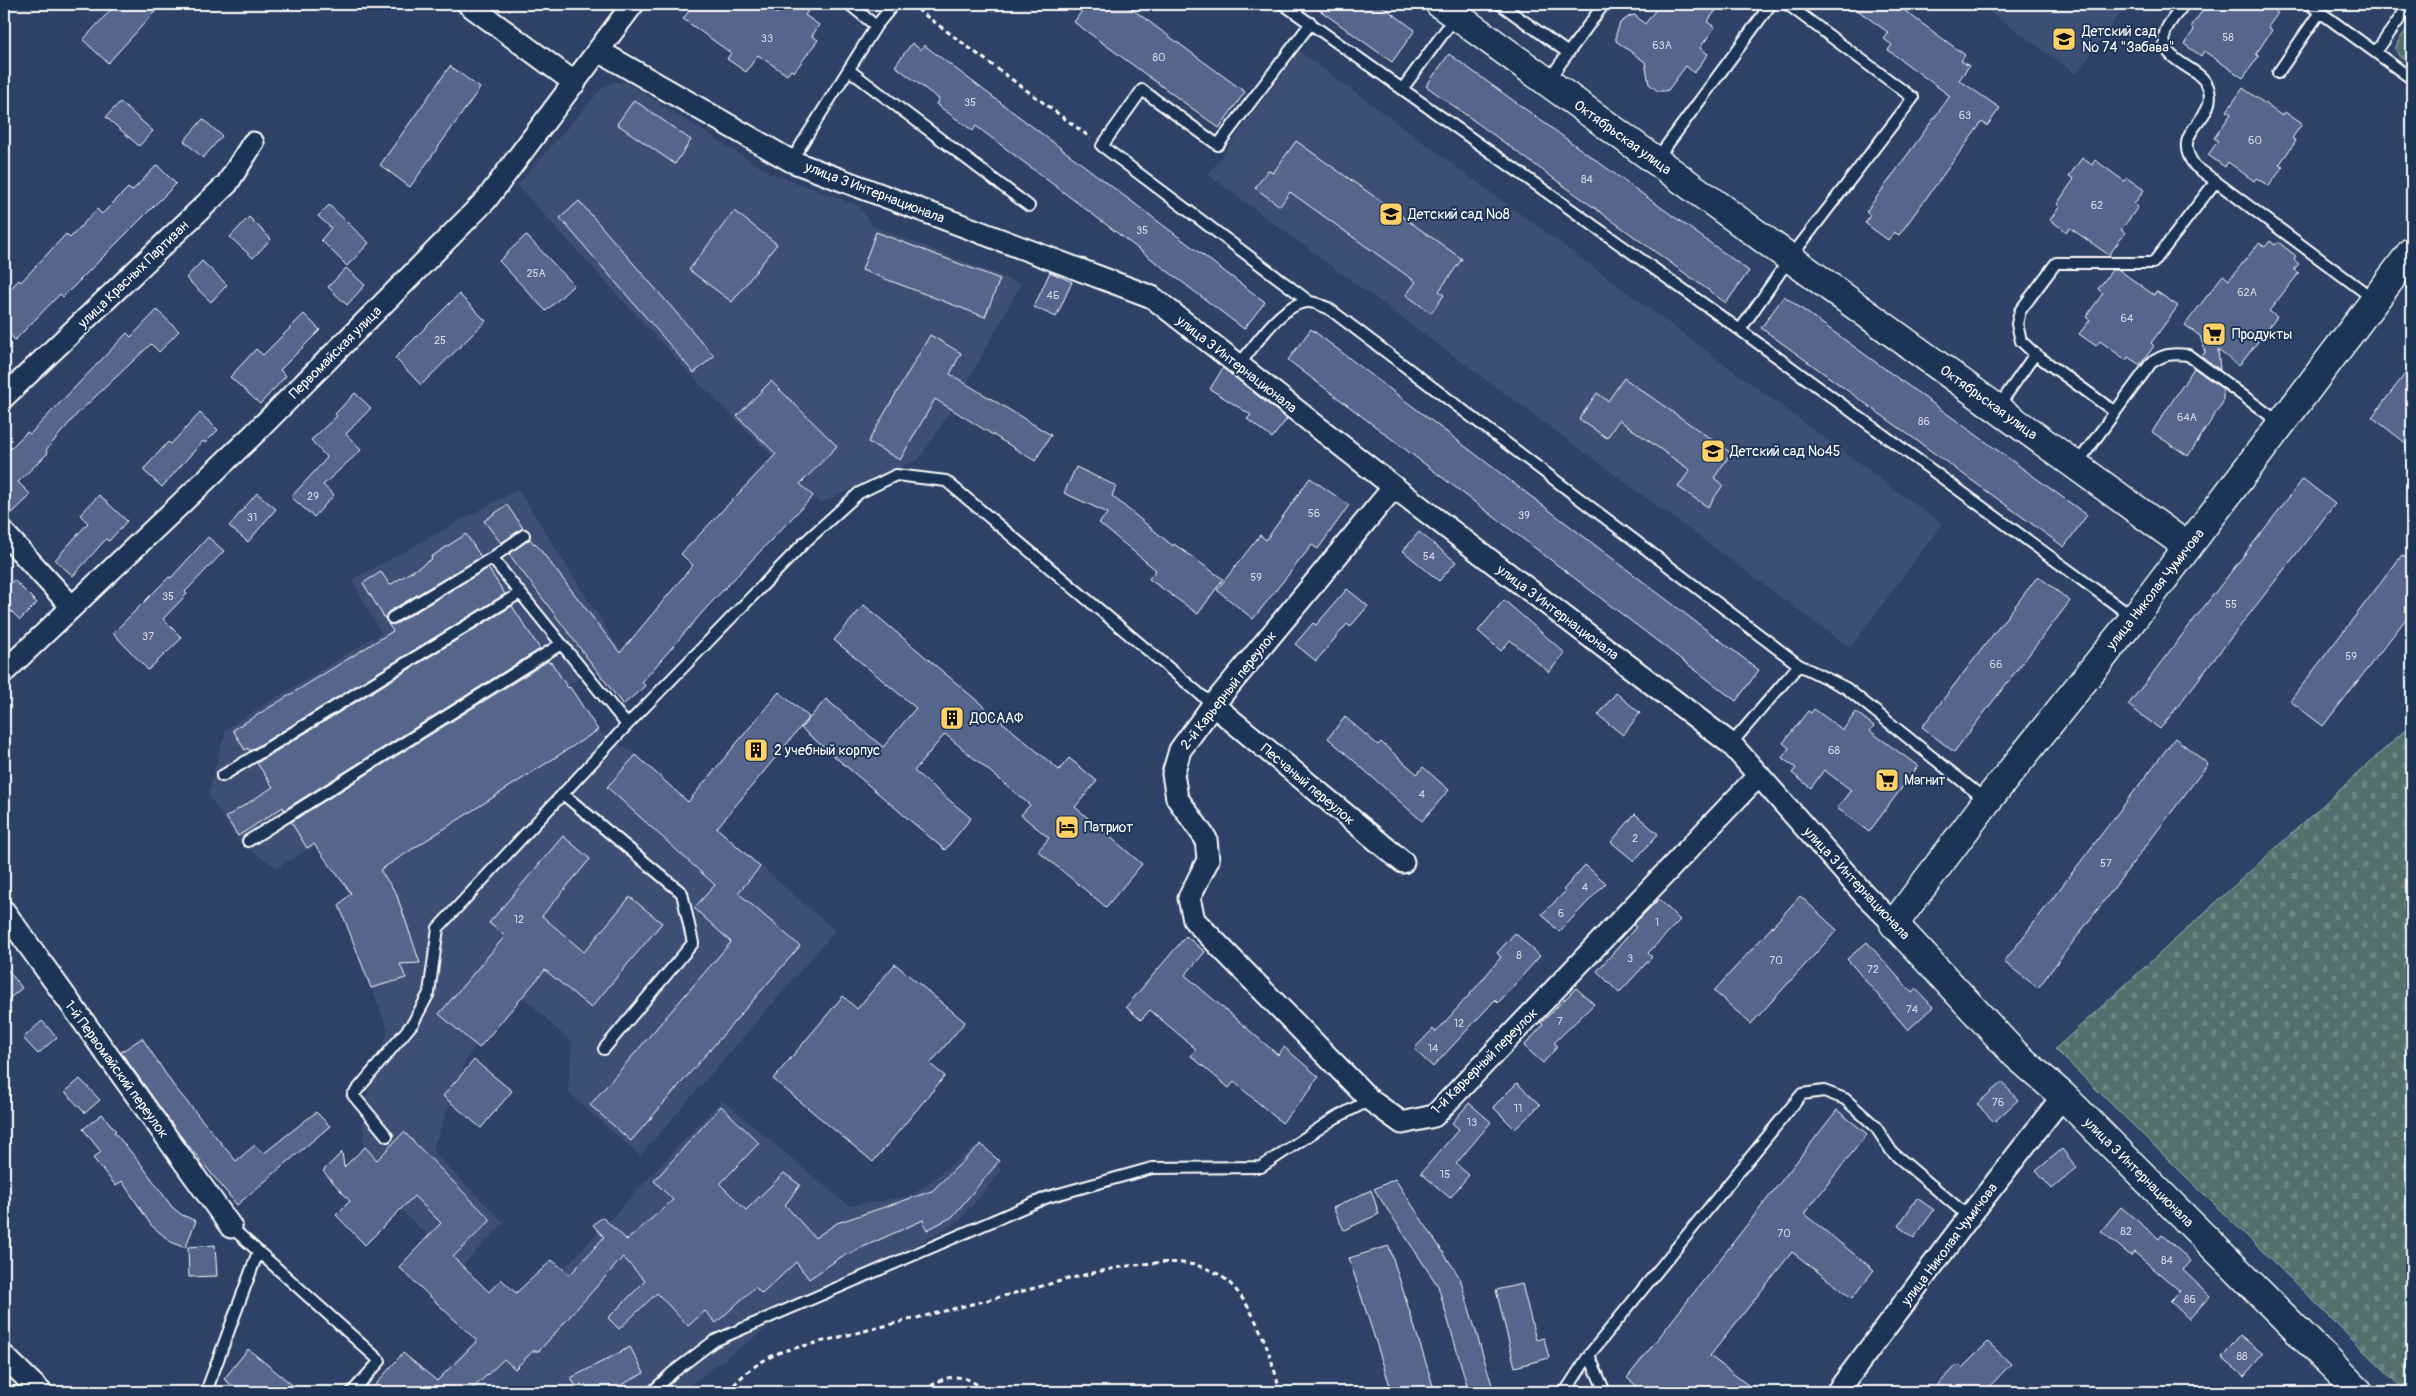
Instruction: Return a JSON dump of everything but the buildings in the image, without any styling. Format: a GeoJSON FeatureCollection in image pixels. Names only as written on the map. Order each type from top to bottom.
{"type":"FeatureCollection","features":[{"type":"Feature","properties":{"kind":"street"},"geometry":{"type":"LineString","coordinates":[[468,4],[575,83]]}},
{"type":"Feature","properties":{"kind":"street","name":"Первомайская улица"},"geometry":{"type":"LineString","coordinates":[[4,672],[255,433],[486,200],[633,4]]}},
{"type":"Feature","properties":{"kind":"street","name":"Октябрьская улица"},"geometry":{"type":"LineString","coordinates":[[1448,10],[2188,547]]}},
{"type":"Feature","properties":{"kind":"street","name":"улица 3 Интернационала"},"geometry":{"type":"LineString","coordinates":[[599,51],[791,160],[1152,297],[1394,487],[1731,744],[1864,894],[2016,1054],[2063,1096],[2359,1392]]}},
{"type":"Feature","properties":{"kind":"street","name":"улица Красных Партизан"},"geometry":{"type":"LineString","coordinates":[[4,397],[227,184],[253,143]]}},
{"type":"Feature","properties":{"kind":"street","name":"улица Николая Чумичова"},"geometry":{"type":"LineString","coordinates":[[1894,924],[2134,618],[2412,251]]}},
{"type":"Feature","properties":{"kind":"street","name":"2-й Карьерный переулок"},"geometry":{"type":"LineString","coordinates":[[1194,920],[1189,898],[1208,860],[1206,839],[1178,798],[1174,774],[1180,750],[1213,705],[1394,487]]}},
{"type":"Feature","properties":{"kind":"street"},"geometry":{"type":"LineString","coordinates":[[4,533],[72,607]]}},
{"type":"Feature","properties":{"kind":"street","name":"Песчаный переулок"},"geometry":{"type":"LineString","coordinates":[[1213,705],[1402,862]]}},
{"type":"Feature","properties":{"kind":"street","name":"1-й Карьерный переулок"},"geometry":{"type":"LineString","coordinates":[[1194,920],[1370,1100],[1402,1123],[1434,1116],[1759,775]]}},
{"type":"Feature","properties":{"kind":"street","name":"1-й Первомайский переулок"},"geometry":{"type":"LineString","coordinates":[[4,911],[231,1227]]}},
{"type":"Feature","properties":{"kind":"street","name":"улица Николая Чумичова"},"geometry":{"type":"LineString","coordinates":[[1837,1392],[2063,1096]]}},
{"type":"Feature","properties":{"kind":"street"},"geometry":{"type":"LineString","coordinates":[[4,1356],[41,1392]]}},
{"type":"Feature","properties":{"kind":"lane"},"geometry":{"type":"LineString","coordinates":[[849,4],[876,26]]}},
{"type":"Feature","properties":{"kind":"lane"},"geometry":{"type":"LineString","coordinates":[[791,160],[876,26],[894,4]]}},
{"type":"Feature","properties":{"kind":"lane"},"geometry":{"type":"LineString","coordinates":[[1283,4],[1404,88],[1740,330],[2134,618]]}},
{"type":"Feature","properties":{"kind":"lane"},"geometry":{"type":"LineString","coordinates":[[1500,4],[1568,53]]}},
{"type":"Feature","properties":{"kind":"lane"},"geometry":{"type":"LineString","coordinates":[[1547,82],[1604,4]]}},
{"type":"Feature","properties":{"kind":"lane"},"geometry":{"type":"LineString","coordinates":[[1656,160],[1771,4]]}},
{"type":"Feature","properties":{"kind":"lane"},"geometry":{"type":"LineString","coordinates":[[1740,330],[1790,258],[1913,98],[1787,4]]}},
{"type":"Feature","properties":{"kind":"lane"},"geometry":{"type":"LineString","coordinates":[[2184,4],[2165,32],[2166,48],[2174,58],[2203,79],[2209,89],[2210,100],[2189,134],[2186,146],[2188,156],[2195,166],[2375,300]]}},
{"type":"Feature","properties":{"kind":"lane"},"geometry":{"type":"LineString","coordinates":[[2309,4],[2412,79]]}},
{"type":"Feature","properties":{"kind":"lane"},"geometry":{"type":"LineString","coordinates":[[2376,52],[2410,4]]}},
{"type":"Feature","properties":{"kind":"lane","name":"Октябрьская улица"},"geometry":{"type":"LineString","coordinates":[[1404,88],[1448,10]]}},
{"type":"Feature","properties":{"kind":"lane"},"geometry":{"type":"LineString","coordinates":[[2278,73],[2320,12]]}},
{"type":"Feature","properties":{"kind":"lane"},"geometry":{"type":"LineString","coordinates":[[1310,23],[1218,145],[1142,90],[1102,146],[1310,302],[1328,308],[1799,665],[1846,688],[1988,802]]}},
{"type":"Feature","properties":{"kind":"lane"},"geometry":{"type":"LineString","coordinates":[[849,70],[1029,206]]}},
{"type":"Feature","properties":{"kind":"lane"},"geometry":{"type":"LineString","coordinates":[[2115,412],[2035,354],[2021,340],[2017,324],[2020,311],[2056,263],[2153,263],[2216,181]]}},
{"type":"Feature","properties":{"kind":"lane"},"geometry":{"type":"LineString","coordinates":[[1238,366],[1281,315],[1294,304],[1310,302]]}},
{"type":"Feature","properties":{"kind":"lane"},"geometry":{"type":"LineString","coordinates":[[2076,466],[2151,363],[2162,355],[2173,353],[2188,355],[2281,424]]}},
{"type":"Feature","properties":{"kind":"lane"},"geometry":{"type":"LineString","coordinates":[[1997,408],[2035,354]]}},
{"type":"Feature","properties":{"kind":"lane"},"geometry":{"type":"LineString","coordinates":[[387,1136],[353,1094],[413,1023],[429,993],[438,928],[627,725],[804,543],[859,493],[896,475],[946,481],[1213,705]]}},
{"type":"Feature","properties":{"kind":"lane"},"geometry":{"type":"LineString","coordinates":[[392,618],[492,558],[524,534]]}},
{"type":"Feature","properties":{"kind":"lane"},"geometry":{"type":"LineString","coordinates":[[492,558],[627,725]]}},
{"type":"Feature","properties":{"kind":"lane"},"geometry":{"type":"LineString","coordinates":[[222,776],[520,593]]}},
{"type":"Feature","properties":{"kind":"lane"},"geometry":{"type":"LineString","coordinates":[[248,841],[561,644]]}},
{"type":"Feature","properties":{"kind":"lane"},"geometry":{"type":"LineString","coordinates":[[1731,744],[1799,665]]}},
{"type":"Feature","properties":{"kind":"lane"},"geometry":{"type":"LineString","coordinates":[[563,794],[682,893],[693,943],[604,1049]]}},
{"type":"Feature","properties":{"kind":"lane"},"geometry":{"type":"LineString","coordinates":[[1565,1392],[1589,1355],[1802,1094],[1824,1091],[1845,1099],[1875,1126],[1892,1152],[1969,1217]]}},
{"type":"Feature","properties":{"kind":"lane"},"geometry":{"type":"LineString","coordinates":[[652,1392],[672,1372],[714,1341],[1048,1197],[1152,1168],[1261,1167],[1335,1118],[1370,1100]]}},
{"type":"Feature","properties":{"kind":"lane"},"geometry":{"type":"LineString","coordinates":[[231,1227],[380,1360],[352,1392]]}},
{"type":"Feature","properties":{"kind":"lane"},"geometry":{"type":"LineString","coordinates":[[206,1392],[258,1252]]}},
{"type":"Feature","properties":{"kind":"lane"},"geometry":{"type":"LineString","coordinates":[[1589,1355],[1605,1392]]}},
{"type":"Feature","properties":{"kind":"path"},"geometry":{"type":"LineString","coordinates":[[910,4],[1102,146]]}},
{"type":"Feature","properties":{"kind":"path"},"geometry":{"type":"LineString","coordinates":[[728,1392],[740,1377],[761,1361],[783,1351],[1076,1278],[1143,1264],[1178,1262],[1202,1266],[1219,1275],[1233,1287],[1263,1335],[1271,1354],[1280,1392]]}},
{"type":"Feature","properties":{"kind":"path"},"geometry":{"type":"LineString","coordinates":[[924,1392],[935,1382],[949,1377],[963,1378],[977,1384],[985,1392]]}},
{"type":"Feature","properties":{"kind":"shaded area","name":"Детский сад № 74 \"Забава\""},"geometry":{"type":"Polygon","coordinates":[[[1979,4],[2127,4],[2076,74],[1979,4]]]}},
{"type":"Feature","properties":{"kind":"shaded area"},"geometry":{"type":"Polygon","coordinates":[[[1299,51],[1942,524],[1850,648],[1208,175],[1299,51]]]}},
{"type":"Feature","properties":{"kind":"shaded area"},"geometry":{"type":"Polygon","coordinates":[[[615,82],[627,83],[770,173],[860,206],[872,226],[1021,284],[960,396],[919,459],[820,503],[689,373],[517,185],[603,87],[615,82]]]}},
{"type":"Feature","properties":{"kind":"shaded area"},"geometry":{"type":"Polygon","coordinates":[[[518,489],[621,652],[278,868],[242,845],[208,795],[226,729],[381,633],[352,580],[518,489]]]}},
{"type":"Feature","properties":{"kind":"shaded area"},"geometry":{"type":"Polygon","coordinates":[[[570,687],[598,730],[636,755],[835,931],[640,1156],[568,1092],[572,1043],[510,985],[465,1063],[432,1151],[504,1223],[460,1268],[364,1173],[363,1109],[388,1030],[339,905],[350,894],[317,848],[570,687]]]}},
{"type":"Feature","properties":{"kind":"shaded area"},"geometry":{"type":"Polygon","coordinates":[[[722,1100],[849,1206],[912,1196],[977,1145],[1002,1170],[959,1221],[771,1325],[680,1392],[423,1392],[497,1316],[516,1320],[722,1100]]]}},
{"type":"Feature","properties":{"kind":"green space"},"geometry":{"type":"Polygon","coordinates":[[[2412,22],[2412,66],[2400,57],[2395,49],[2412,22]]]}},
{"type":"Feature","properties":{"kind":"green space"},"geometry":{"type":"Polygon","coordinates":[[[2412,724],[2412,1392],[2407,1392],[2055,1049],[2412,724]]]}},
{"type":"Feature","properties":{"kind":"place","name":"Детский сад № 74 \"Забава\""},"geometry":{"type":"Point","coordinates":[2064,39]}},
{"type":"Feature","properties":{"kind":"place","name":"Детский сад №8"},"geometry":{"type":"Point","coordinates":[1391,214]}},
{"type":"Feature","properties":{"kind":"place","name":"Продукты"},"geometry":{"type":"Point","coordinates":[2214,334]}},
{"type":"Feature","properties":{"kind":"place","name":"Детский сад №45"},"geometry":{"type":"Point","coordinates":[1713,451]}},
{"type":"Feature","properties":{"kind":"place","name":"ДОСААФ"},"geometry":{"type":"Point","coordinates":[952,718]}},
{"type":"Feature","properties":{"kind":"place","name":"2 учебный корпус"},"geometry":{"type":"Point","coordinates":[756,750]}},
{"type":"Feature","properties":{"kind":"place","name":"Магнит"},"geometry":{"type":"Point","coordinates":[1887,780]}},
{"type":"Feature","properties":{"kind":"place","name":"Патриот"},"geometry":{"type":"Point","coordinates":[1067,827]}}]}
